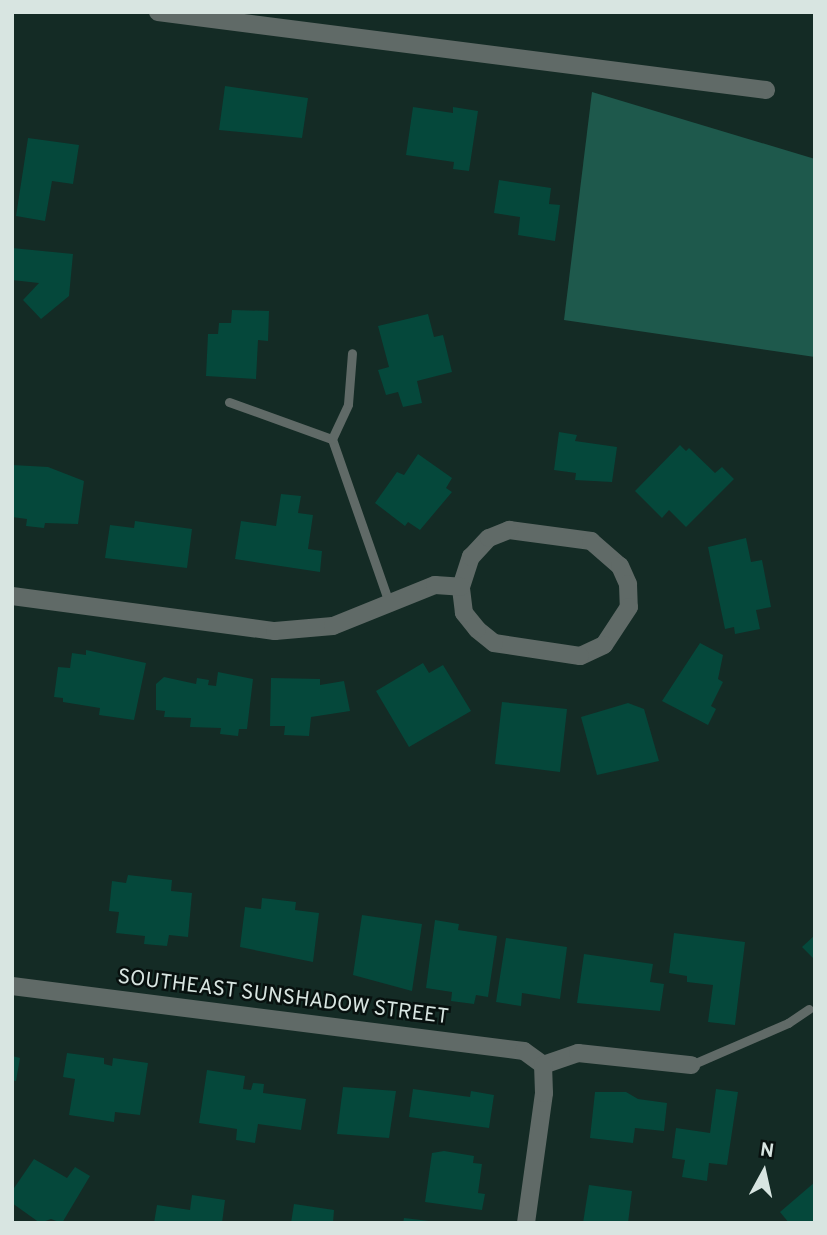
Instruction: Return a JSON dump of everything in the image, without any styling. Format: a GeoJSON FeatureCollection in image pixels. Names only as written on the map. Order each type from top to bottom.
{"type":"FeatureCollection","features":[{"type":"Feature","properties":{"kind":"street"},"geometry":{"type":"LineString","coordinates":[[158,12],[766,90]]}},
{"type":"Feature","properties":{"kind":"street"},"geometry":{"type":"LineString","coordinates":[[509,530],[591,541],[606,551],[628,584],[629,607],[604,645],[580,656],[494,643],[464,613],[461,587],[471,557],[489,538],[509,530]]}},
{"type":"Feature","properties":{"kind":"street"},"geometry":{"type":"LineString","coordinates":[[12,596],[275,631],[333,626],[435,585],[461,587]]}},
{"type":"Feature","properties":{"kind":"street","name":"SOUTHEAST SUNSHADOW STREET"},"geometry":{"type":"LineString","coordinates":[[12,986],[524,1051],[543,1065]]}},
{"type":"Feature","properties":{"kind":"street"},"geometry":{"type":"LineString","coordinates":[[526,1223],[544,1093],[543,1065],[578,1053],[691,1065]]}},
{"type":"Feature","properties":{"kind":"lane"},"geometry":{"type":"LineString","coordinates":[[352,353],[348,404],[332,439],[388,603]]}},
{"type":"Feature","properties":{"kind":"lane"},"geometry":{"type":"LineString","coordinates":[[229,402],[332,439]]}},
{"type":"Feature","properties":{"kind":"lane"},"geometry":{"type":"LineString","coordinates":[[691,1065],[788,1023],[808,1009]]}},
{"type":"Feature","properties":{"kind":"green space"},"geometry":{"type":"Polygon","coordinates":[[[592,92],[815,159],[815,357],[564,320],[592,92]]]}},
{"type":"Feature","properties":{"kind":"building"},"geometry":{"type":"Polygon","coordinates":[[[225,86],[308,98],[302,138],[219,130],[225,86]]]}},
{"type":"Feature","properties":{"kind":"building"},"geometry":{"type":"Polygon","coordinates":[[[413,107],[453,113],[453,107],[478,111],[469,171],[453,169],[454,162],[406,155],[413,107]]]}},
{"type":"Feature","properties":{"kind":"building"},"geometry":{"type":"Polygon","coordinates":[[[28,138],[79,145],[73,184],[52,181],[45,221],[16,216],[28,138]]]}},
{"type":"Feature","properties":{"kind":"building"},"geometry":{"type":"Polygon","coordinates":[[[499,180],[551,188],[549,204],[560,205],[555,241],[518,235],[520,217],[494,213],[499,180]]]}},
{"type":"Feature","properties":{"kind":"building"},"geometry":{"type":"Polygon","coordinates":[[[12,248],[73,254],[69,296],[41,319],[23,300],[39,283],[12,280],[12,248]]]}},
{"type":"Feature","properties":{"kind":"building"},"geometry":{"type":"Polygon","coordinates":[[[232,310],[269,311],[268,341],[258,340],[256,379],[206,376],[208,334],[218,334],[219,323],[231,323],[232,310]]]}},
{"type":"Feature","properties":{"kind":"building"},"geometry":{"type":"Polygon","coordinates":[[[428,314],[434,337],[443,335],[452,372],[417,381],[422,403],[403,407],[398,392],[386,395],[378,370],[389,367],[378,326],[428,314]]]}},
{"type":"Feature","properties":{"kind":"building"},"geometry":{"type":"Polygon","coordinates":[[[559,432],[577,435],[575,441],[617,447],[612,482],[575,480],[576,473],[554,470],[559,432]]]}},
{"type":"Feature","properties":{"kind":"building"},"geometry":{"type":"Polygon","coordinates":[[[680,445],[686,451],[689,448],[715,473],[722,467],[734,479],[686,527],[669,510],[662,518],[635,491],[680,445]]]}},
{"type":"Feature","properties":{"kind":"building"},"geometry":{"type":"Polygon","coordinates":[[[418,454],[452,478],[446,488],[452,492],[420,530],[408,522],[405,526],[375,503],[397,472],[404,475],[418,454]]]}},
{"type":"Feature","properties":{"kind":"building"},"geometry":{"type":"Polygon","coordinates":[[[12,465],[48,467],[84,481],[78,524],[45,523],[44,528],[26,526],[27,519],[12,517],[12,465]]]}},
{"type":"Feature","properties":{"kind":"building"},"geometry":{"type":"Polygon","coordinates":[[[281,494],[301,496],[298,513],[313,515],[308,549],[322,551],[320,572],[235,559],[241,521],[276,526],[281,494]]]}},
{"type":"Feature","properties":{"kind":"building"},"geometry":{"type":"Polygon","coordinates":[[[135,521],[192,529],[187,568],[105,558],[110,525],[134,528],[135,521]]]}},
{"type":"Feature","properties":{"kind":"building"},"geometry":{"type":"Polygon","coordinates":[[[746,538],[751,562],[762,560],[771,607],[756,610],[760,629],[735,634],[734,627],[725,629],[708,547],[746,538]]]}},
{"type":"Feature","properties":{"kind":"building"},"geometry":{"type":"Polygon","coordinates":[[[700,643],[723,655],[718,679],[723,682],[711,706],[716,709],[708,725],[662,701],[700,643]]]}},
{"type":"Feature","properties":{"kind":"building"},"geometry":{"type":"Polygon","coordinates":[[[86,650],[146,663],[134,720],[99,715],[100,708],[63,702],[63,698],[54,697],[58,667],[70,668],[72,653],[86,655],[86,650]]]}},
{"type":"Feature","properties":{"kind":"building"},"geometry":{"type":"Polygon","coordinates":[[[423,663],[429,673],[443,665],[471,711],[409,747],[376,691],[423,663]]]}},
{"type":"Feature","properties":{"kind":"building"},"geometry":{"type":"Polygon","coordinates":[[[218,672],[253,679],[247,729],[239,729],[238,736],[220,734],[221,728],[190,727],[191,718],[164,717],[165,711],[156,710],[156,684],[164,677],[196,684],[197,678],[209,680],[208,685],[216,686],[218,672]]]}},
{"type":"Feature","properties":{"kind":"building"},"geometry":{"type":"Polygon","coordinates":[[[271,678],[320,679],[320,685],[344,681],[350,711],[311,717],[309,736],[284,735],[285,726],[270,726],[271,678]]]}},
{"type":"Feature","properties":{"kind":"building"},"geometry":{"type":"Polygon","coordinates":[[[502,702],[567,709],[560,772],[495,764],[502,702]]]}},
{"type":"Feature","properties":{"kind":"building"},"geometry":{"type":"Polygon","coordinates":[[[628,703],[644,709],[659,761],[597,775],[581,717],[628,703]]]}},
{"type":"Feature","properties":{"kind":"building"},"geometry":{"type":"Polygon","coordinates":[[[128,875],[172,880],[171,891],[192,893],[188,937],[169,935],[167,946],[144,944],[145,936],[116,933],[119,912],[109,911],[112,881],[126,883],[128,875]]]}},
{"type":"Feature","properties":{"kind":"building"},"geometry":{"type":"Polygon","coordinates":[[[262,898],[296,902],[295,910],[319,913],[313,962],[240,947],[245,907],[261,909],[262,898]]]}},
{"type":"Feature","properties":{"kind":"building"},"geometry":{"type":"Polygon","coordinates":[[[362,915],[422,924],[412,991],[353,975],[362,915]]]}},
{"type":"Feature","properties":{"kind":"building"},"geometry":{"type":"Polygon","coordinates":[[[435,920],[459,924],[458,930],[497,936],[488,997],[476,995],[474,1004],[451,1001],[452,992],[426,988],[435,920]]]}},
{"type":"Feature","properties":{"kind":"building"},"geometry":{"type":"Polygon","coordinates":[[[674,933],[745,942],[735,1025],[708,1022],[713,985],[687,982],[687,976],[669,973],[674,933]]]}},
{"type":"Feature","properties":{"kind":"building"},"geometry":{"type":"Polygon","coordinates":[[[815,935],[815,960],[802,947],[815,935]]]}},
{"type":"Feature","properties":{"kind":"building"},"geometry":{"type":"Polygon","coordinates":[[[506,938],[567,947],[560,999],[522,993],[521,1006],[496,1002],[506,938]]]}},
{"type":"Feature","properties":{"kind":"building"},"geometry":{"type":"Polygon","coordinates":[[[584,954],[653,964],[650,982],[664,984],[660,1011],[577,1003],[584,954]]]}},
{"type":"Feature","properties":{"kind":"building"},"geometry":{"type":"Polygon","coordinates":[[[67,1053],[104,1058],[104,1064],[112,1066],[113,1058],[148,1063],[140,1115],[115,1112],[114,1122],[69,1115],[75,1079],[63,1077],[67,1053]]]}},
{"type":"Feature","properties":{"kind":"building"},"geometry":{"type":"Polygon","coordinates":[[[12,1056],[20,1058],[16,1081],[12,1080],[12,1056]]]}},
{"type":"Feature","properties":{"kind":"building"},"geometry":{"type":"Polygon","coordinates":[[[207,1070],[245,1076],[243,1089],[251,1090],[253,1083],[264,1084],[263,1093],[306,1099],[301,1130],[258,1124],[255,1143],[236,1140],[237,1129],[199,1123],[207,1070]]]}},
{"type":"Feature","properties":{"kind":"building"},"geometry":{"type":"Polygon","coordinates":[[[343,1087],[396,1091],[389,1138],[337,1134],[343,1087]]]}},
{"type":"Feature","properties":{"kind":"building"},"geometry":{"type":"Polygon","coordinates":[[[413,1089],[470,1097],[471,1091],[494,1095],[489,1128],[409,1117],[413,1089]]]}},
{"type":"Feature","properties":{"kind":"building"},"geometry":{"type":"Polygon","coordinates":[[[716,1089],[738,1092],[727,1165],[709,1163],[707,1181],[682,1177],[685,1160],[672,1158],[676,1128],[710,1133],[716,1089]]]}},
{"type":"Feature","properties":{"kind":"building"},"geometry":{"type":"Polygon","coordinates":[[[595,1092],[626,1092],[638,1099],[667,1103],[664,1131],[635,1128],[633,1143],[590,1138],[595,1092]]]}},
{"type":"Feature","properties":{"kind":"building"},"geometry":{"type":"Polygon","coordinates":[[[444,1151],[474,1156],[473,1163],[482,1164],[478,1193],[485,1194],[482,1210],[425,1202],[432,1153],[444,1151]]]}},
{"type":"Feature","properties":{"kind":"building"},"geometry":{"type":"Polygon","coordinates":[[[34,1159],[67,1178],[75,1167],[90,1176],[62,1223],[51,1219],[40,1223],[12,1203],[12,1191],[34,1159]]]}},
{"type":"Feature","properties":{"kind":"building"},"geometry":{"type":"Polygon","coordinates":[[[815,1182],[815,1223],[789,1223],[780,1212],[815,1182]]]}},
{"type":"Feature","properties":{"kind":"building"},"geometry":{"type":"Polygon","coordinates":[[[589,1185],[632,1191],[628,1223],[583,1223],[589,1185]]]}},
{"type":"Feature","properties":{"kind":"building"},"geometry":{"type":"Polygon","coordinates":[[[192,1195],[225,1200],[222,1223],[154,1223],[157,1205],[190,1210],[192,1195]]]}},
{"type":"Feature","properties":{"kind":"building"},"geometry":{"type":"Polygon","coordinates":[[[294,1204],[334,1210],[333,1223],[291,1223],[294,1204]]]}},
{"type":"Feature","properties":{"kind":"building"},"geometry":{"type":"Polygon","coordinates":[[[404,1218],[429,1221],[429,1223],[403,1223],[404,1218]]]}}]}
